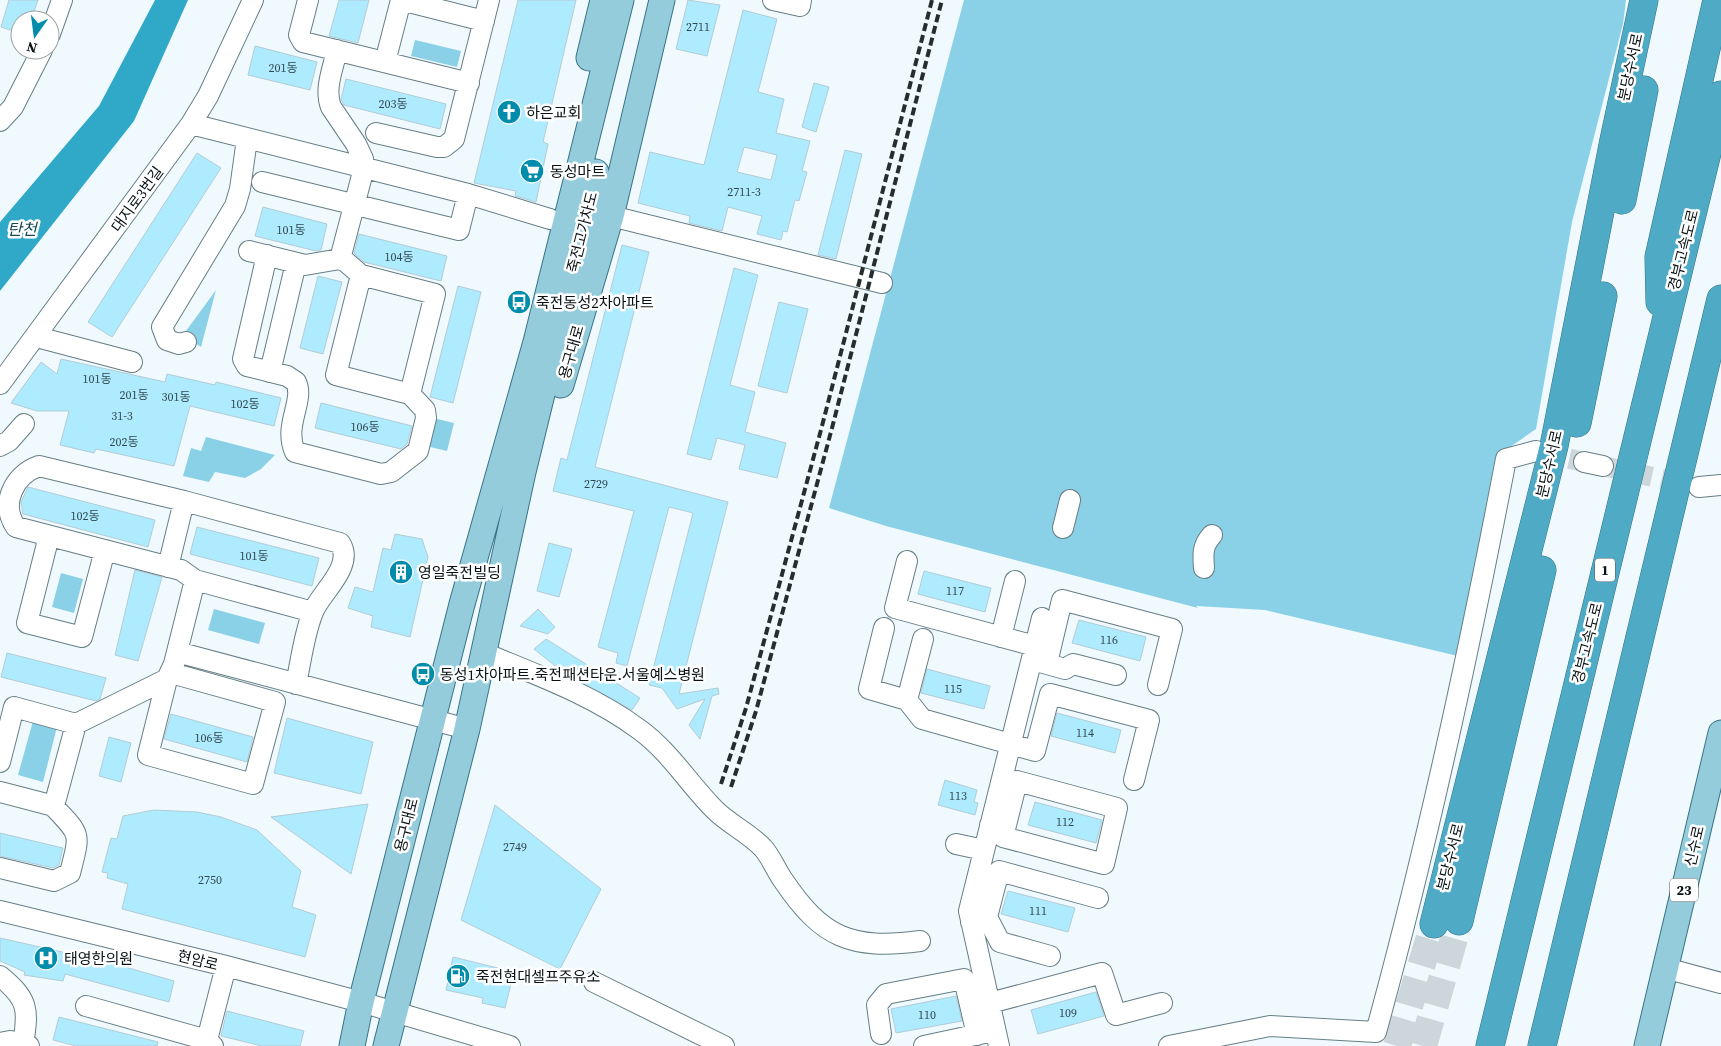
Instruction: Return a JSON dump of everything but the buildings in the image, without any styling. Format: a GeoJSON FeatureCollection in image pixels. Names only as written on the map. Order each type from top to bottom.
{"type":"FeatureCollection","features":[{"type":"Feature","properties":{"kind":"highway","name":"분당수서로"},"geometry":{"type":"LineString","coordinates":[[1644,0],[1554,446],[1446,922],[1590,368],[1606,280],[1664,0]]}},
{"type":"Feature","properties":{"kind":"highway"},"geometry":{"type":"LineString","coordinates":[[1660,342],[1659,257],[1717,0]]}},
{"type":"Feature","properties":{"kind":"highway","name":"경부고속도로"},"geometry":{"type":"LineString","coordinates":[[1490,1046],[1721,95]]}},
{"type":"Feature","properties":{"kind":"highway"},"geometry":{"type":"LineString","coordinates":[[1542,1046],[1718,321],[1721,300]]}},
{"type":"Feature","properties":{"kind":"highway"},"geometry":{"type":"LineString","coordinates":[[1474,1046],[1504,989]]}},
{"type":"Feature","properties":{"kind":"main road","name":"용구대로"},"geometry":{"type":"LineString","coordinates":[[352,1046],[361,1002],[462,604],[490,461],[603,0]]}},
{"type":"Feature","properties":{"kind":"main road","name":"죽전고가차도"},"geometry":{"type":"LineString","coordinates":[[544,345],[621,0]]}},
{"type":"Feature","properties":{"kind":"main road","name":"죽전고가차도"},"geometry":{"type":"LineString","coordinates":[[544,345],[639,0]]}},
{"type":"Feature","properties":{"kind":"main road","name":"용구대로"},"geometry":{"type":"LineString","coordinates":[[491,614],[536,475],[611,216],[662,0]]}},
{"type":"Feature","properties":{"kind":"main road","name":"용구대로"},"geometry":{"type":"LineString","coordinates":[[462,604],[544,345]]}},
{"type":"Feature","properties":{"kind":"main road","name":"용구대로"},"geometry":{"type":"LineString","coordinates":[[386,1046],[467,729],[525,462],[544,345]]}},
{"type":"Feature","properties":{"kind":"main road","name":"신수로"},"geometry":{"type":"LineString","coordinates":[[1647,1046],[1720,744]]}},
{"type":"Feature","properties":{"kind":"street","name":"대지로3번길"},"geometry":{"type":"LineString","coordinates":[[0,384],[37,337],[191,124],[208,96],[253,0]]}},
{"type":"Feature","properties":{"kind":"street"},"geometry":{"type":"LineString","coordinates":[[308,0],[299,35],[303,42],[469,83]]}},
{"type":"Feature","properties":{"kind":"street"},"geometry":{"type":"LineString","coordinates":[[385,62],[401,0],[484,21]]}},
{"type":"Feature","properties":{"kind":"street"},"geometry":{"type":"LineString","coordinates":[[376,133],[444,147],[454,139],[489,0]]}},
{"type":"Feature","properties":{"kind":"street"},"geometry":{"type":"LineString","coordinates":[[773,0],[800,6],[801,0]]}},
{"type":"Feature","properties":{"kind":"street"},"geometry":{"type":"LineString","coordinates":[[337,50],[328,90],[328,99],[331,107],[360,150],[364,168],[340,259]]}},
{"type":"Feature","properties":{"kind":"street"},"geometry":{"type":"LineString","coordinates":[[0,121],[13,108],[37,60]]}},
{"type":"Feature","properties":{"kind":"street"},"geometry":{"type":"LineString","coordinates":[[191,124],[468,194],[550,219]]}},
{"type":"Feature","properties":{"kind":"street"},"geometry":{"type":"LineString","coordinates":[[186,342],[179,344],[167,340],[162,327],[235,206],[240,189],[246,139]]}},
{"type":"Feature","properties":{"kind":"street"},"geometry":{"type":"LineString","coordinates":[[262,182],[459,230],[468,194]]}},
{"type":"Feature","properties":{"kind":"street"},"geometry":{"type":"LineString","coordinates":[[611,216],[882,282]]}},
{"type":"Feature","properties":{"kind":"street"},"geometry":{"type":"LineString","coordinates":[[361,275],[336,375],[410,394],[425,410],[426,418],[418,451],[391,472],[381,474],[295,452],[290,432],[299,387],[293,378],[247,366],[242,359],[258,253],[305,265],[340,259],[361,275],[435,294],[410,394]]}},
{"type":"Feature","properties":{"kind":"street"},"geometry":{"type":"LineString","coordinates":[[270,372],[296,263]]}},
{"type":"Feature","properties":{"kind":"street"},"geometry":{"type":"LineString","coordinates":[[37,337],[132,362]]}},
{"type":"Feature","properties":{"kind":"street"},"geometry":{"type":"LineString","coordinates":[[0,446],[9,441],[24,424]]}},
{"type":"Feature","properties":{"kind":"street"},"geometry":{"type":"LineString","coordinates":[[1168,1046],[1270,1026],[1367,1036],[1410,909],[1470,648],[1506,459],[1536,451]]}},
{"type":"Feature","properties":{"kind":"street"},"geometry":{"type":"LineString","coordinates":[[296,684],[313,612],[340,569],[343,548],[340,543],[184,501],[39,466],[20,475],[13,482],[8,495],[7,509],[9,521],[16,527],[181,570],[194,580],[313,612]]}},
{"type":"Feature","properties":{"kind":"street"},"geometry":{"type":"LineString","coordinates":[[1699,487],[1721,485]]}},
{"type":"Feature","properties":{"kind":"street"},"geometry":{"type":"LineString","coordinates":[[1063,528],[1070,500]]}},
{"type":"Feature","properties":{"kind":"street"},"geometry":{"type":"LineString","coordinates":[[168,567],[184,501]]}},
{"type":"Feature","properties":{"kind":"street"},"geometry":{"type":"LineString","coordinates":[[1204,568],[1203,550],[1205,543],[1212,535]]}},
{"type":"Feature","properties":{"kind":"street"},"geometry":{"type":"LineString","coordinates":[[49,536],[27,623],[82,638],[105,550]]}},
{"type":"Feature","properties":{"kind":"street"},"geometry":{"type":"LineString","coordinates":[[907,561],[895,608],[1001,636],[1064,669],[1073,664],[1116,675]]}},
{"type":"Feature","properties":{"kind":"street"},"geometry":{"type":"LineString","coordinates":[[0,762],[14,707],[76,724],[169,676],[275,702],[253,784],[148,755],[169,676],[177,652],[194,580]]}},
{"type":"Feature","properties":{"kind":"street"},"geometry":{"type":"LineString","coordinates":[[1001,636],[1016,581]]}},
{"type":"Feature","properties":{"kind":"street"},"geometry":{"type":"LineString","coordinates":[[1050,956],[1000,942],[969,911],[984,850],[997,827],[1017,781],[1117,808],[1104,864],[1003,837],[997,827],[1010,743],[1038,656],[1062,600],[1172,629],[1158,685]]}},
{"type":"Feature","properties":{"kind":"street"},"geometry":{"type":"LineString","coordinates":[[1038,656],[1042,618]]}},
{"type":"Feature","properties":{"kind":"street"},"geometry":{"type":"LineString","coordinates":[[884,628],[869,689],[908,700],[922,719],[1036,750],[1050,694],[1148,720],[1134,780]]}},
{"type":"Feature","properties":{"kind":"street"},"geometry":{"type":"LineString","coordinates":[[908,700],[923,640]]}},
{"type":"Feature","properties":{"kind":"street"},"geometry":{"type":"LineString","coordinates":[[177,652],[467,729]]}},
{"type":"Feature","properties":{"kind":"street"},"geometry":{"type":"LineString","coordinates":[[484,653],[576,691],[640,730],[663,750],[715,810],[763,848],[800,902],[832,934],[851,942],[871,944],[891,945],[920,941]]}},
{"type":"Feature","properties":{"kind":"street"},"geometry":{"type":"LineString","coordinates":[[53,806],[76,724]]}},
{"type":"Feature","properties":{"kind":"street"},"geometry":{"type":"LineString","coordinates":[[0,792],[53,806],[75,829],[77,839],[70,873],[54,881],[0,868]]}},
{"type":"Feature","properties":{"kind":"street"},"geometry":{"type":"LineString","coordinates":[[956,844],[984,850]]}},
{"type":"Feature","properties":{"kind":"street"},"geometry":{"type":"LineString","coordinates":[[991,1037],[990,1003],[979,919],[999,872],[1098,898]]}},
{"type":"Feature","properties":{"kind":"street","name":"현암로"},"geometry":{"type":"LineString","coordinates":[[0,911],[226,966],[361,1002],[510,1046]]}},
{"type":"Feature","properties":{"kind":"street"},"geometry":{"type":"LineString","coordinates":[[86,1006],[178,1040],[210,1043],[226,966]]}},
{"type":"Feature","properties":{"kind":"street"},"geometry":{"type":"LineString","coordinates":[[1665,968],[1721,983]]}},
{"type":"Feature","properties":{"kind":"street"},"geometry":{"type":"LineString","coordinates":[[990,1003],[1102,973],[1116,1015],[1162,1003]]}},
{"type":"Feature","properties":{"kind":"street"},"geometry":{"type":"LineString","coordinates":[[0,976],[19,995],[26,1007],[26,1045],[10,1041],[0,1043]]}},
{"type":"Feature","properties":{"kind":"street"},"geometry":{"type":"LineString","coordinates":[[881,1034],[877,1005],[886,994],[964,979],[991,1037]]}},
{"type":"Feature","properties":{"kind":"street"},"geometry":{"type":"LineString","coordinates":[[594,982],[724,1046]]}},
{"type":"Feature","properties":{"kind":"street"},"geometry":{"type":"LineString","coordinates":[[924,1046],[991,1037]]}},
{"type":"Feature","properties":{"kind":"shaded area"},"geometry":{"type":"Polygon","coordinates":[[[964,0],[1626,0],[1623,24],[1572,222],[1536,429],[1503,452],[1462,657],[1265,610],[1196,606],[1198,608],[886,526],[829,508],[964,0]]]}},
{"type":"Feature","properties":{"kind":"shaded area"},"geometry":{"type":"Polygon","coordinates":[[[415,40],[461,51],[457,67],[411,56],[415,40]]]}},
{"type":"Feature","properties":{"kind":"shaded area"},"geometry":{"type":"Polygon","coordinates":[[[216,290],[201,347],[183,335],[216,290]]]}},
{"type":"Feature","properties":{"kind":"shaded area"},"geometry":{"type":"Polygon","coordinates":[[[433,418],[454,423],[447,451],[426,446],[433,418]]]}},
{"type":"Feature","properties":{"kind":"shaded area"},"geometry":{"type":"Polygon","coordinates":[[[206,437],[275,455],[261,469],[245,478],[215,472],[209,482],[183,476],[191,448],[201,451],[206,437]]]}},
{"type":"Feature","properties":{"kind":"shaded area"},"geometry":{"type":"Polygon","coordinates":[[[61,573],[83,579],[74,613],[52,607],[61,573]]]}},
{"type":"Feature","properties":{"kind":"shaded area"},"geometry":{"type":"Polygon","coordinates":[[[214,609],[265,623],[259,644],[208,630],[214,609]]]}},
{"type":"Feature","properties":{"kind":"shaded area"},"geometry":{"type":"Polygon","coordinates":[[[33,721],[57,727],[43,782],[18,775],[33,721]]]}},
{"type":"Feature","properties":{"kind":"water","name":"탄천"},"geometry":{"type":"Polygon","coordinates":[[[155,0],[188,0],[134,121],[0,291],[0,222],[99,106],[155,0]]]}},
{"type":"Feature","properties":{"kind":"tunnel"},"geometry":{"type":"LineString","coordinates":[[1540,452],[1584,462]]}},
{"type":"Feature","properties":{"kind":"tunnel"},"geometry":{"type":"LineString","coordinates":[[1603,466],[1689,485]]}},
{"type":"Feature","properties":{"kind":"tunnel"},"geometry":{"type":"LineString","coordinates":[[1423,1046],[1459,921]]}},
{"type":"Feature","properties":{"kind":"tunnel"},"geometry":{"type":"LineString","coordinates":[[1397,1046],[1434,924]]}},
{"type":"Feature","properties":{"kind":"railway"},"geometry":{"type":"LineString","coordinates":[[721,784],[746,708],[822,426],[932,0]]}},
{"type":"Feature","properties":{"kind":"railway"},"geometry":{"type":"LineString","coordinates":[[731,787],[756,711],[832,428],[942,0]]}},
{"type":"Feature","properties":{"kind":"place","name":"하은교회"},"geometry":{"type":"Point","coordinates":[509,112]}},
{"type":"Feature","properties":{"kind":"place","name":"동성마트"},"geometry":{"type":"Point","coordinates":[532,171]}},
{"type":"Feature","properties":{"kind":"place","name":"죽전동성2차아파트"},"geometry":{"type":"Point","coordinates":[519,302]}},
{"type":"Feature","properties":{"kind":"place","name":"영일죽전빌딩"},"geometry":{"type":"Point","coordinates":[401,572]}},
{"type":"Feature","properties":{"kind":"place","name":"동성1차아파트.죽전패션타운.서울예스병원"},"geometry":{"type":"Point","coordinates":[423,674]}},
{"type":"Feature","properties":{"kind":"place","name":"태영한의원"},"geometry":{"type":"Point","coordinates":[46,958]}},
{"type":"Feature","properties":{"kind":"place","name":"죽전현대셀프주유소"},"geometry":{"type":"Point","coordinates":[458,976]}}]}
